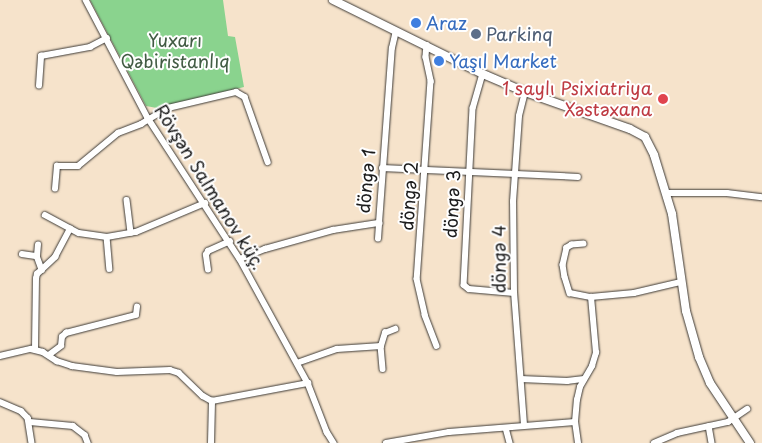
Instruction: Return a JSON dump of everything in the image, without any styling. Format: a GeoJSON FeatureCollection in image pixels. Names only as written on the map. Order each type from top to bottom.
{"type":"FeatureCollection","features":[{"type":"Feature","properties":{"kind":"main road"},"geometry":{"type":"LineString","coordinates":[[333,0],[483,74],[525,92],[630,129],[645,137],[654,155],[674,226],[689,326],[706,375],[750,443]]}},
{"type":"Feature","properties":{"kind":"street","name":"Rövşən Salmanov küç."},"geometry":{"type":"LineString","coordinates":[[86,0],[148,118],[230,241],[308,383],[333,443]]}},
{"type":"Feature","properties":{"kind":"street","name":"döngə 1"},"geometry":{"type":"LineString","coordinates":[[240,259],[253,253],[333,230],[379,223],[392,48],[396,31]]}},
{"type":"Feature","properties":{"kind":"street"},"geometry":{"type":"LineString","coordinates":[[39,86],[41,56],[90,47],[107,38]]}},
{"type":"Feature","properties":{"kind":"street","name":"döngə 2"},"geometry":{"type":"LineString","coordinates":[[426,46],[426,57],[431,81],[417,279],[425,315],[437,346]]}},
{"type":"Feature","properties":{"kind":"street","name":"döngə 3"},"geometry":{"type":"LineString","coordinates":[[483,74],[473,108],[468,171],[464,285],[469,289],[514,293]]}},
{"type":"Feature","properties":{"kind":"street"},"geometry":{"type":"LineString","coordinates":[[55,189],[57,166],[78,166],[118,133],[141,124],[148,118],[168,108],[236,92],[241,93],[245,97],[268,162]]}},
{"type":"Feature","properties":{"kind":"street","name":"döngə 4"},"geometry":{"type":"LineString","coordinates":[[524,425],[514,293],[514,173],[519,116],[525,92]]}},
{"type":"Feature","properties":{"kind":"street"},"geometry":{"type":"LineString","coordinates":[[382,168],[578,177]]}},
{"type":"Feature","properties":{"kind":"street"},"geometry":{"type":"LineString","coordinates":[[666,193],[726,194],[762,198]]}},
{"type":"Feature","properties":{"kind":"street"},"geometry":{"type":"LineString","coordinates":[[127,200],[131,233]]}},
{"type":"Feature","properties":{"kind":"street"},"geometry":{"type":"LineString","coordinates":[[45,215],[87,236],[107,237],[131,233],[205,203]]}},
{"type":"Feature","properties":{"kind":"street"},"geometry":{"type":"LineString","coordinates":[[378,239],[379,223]]}},
{"type":"Feature","properties":{"kind":"street"},"geometry":{"type":"LineString","coordinates":[[35,349],[34,285],[37,274],[55,258],[70,229]]}},
{"type":"Feature","properties":{"kind":"street"},"geometry":{"type":"LineString","coordinates":[[107,237],[110,269]]}},
{"type":"Feature","properties":{"kind":"street"},"geometry":{"type":"LineString","coordinates":[[208,270],[206,255],[208,250],[230,241]]}},
{"type":"Feature","properties":{"kind":"street"},"geometry":{"type":"LineString","coordinates":[[584,244],[572,245],[567,248],[564,265],[565,277],[570,293],[591,297],[634,293],[681,282]]}},
{"type":"Feature","properties":{"kind":"street"},"geometry":{"type":"LineString","coordinates":[[38,245],[37,256],[42,270]]}},
{"type":"Feature","properties":{"kind":"street"},"geometry":{"type":"LineString","coordinates":[[22,254],[37,256]]}},
{"type":"Feature","properties":{"kind":"street"},"geometry":{"type":"LineString","coordinates":[[578,443],[575,422],[577,400],[596,353],[591,297]]}},
{"type":"Feature","properties":{"kind":"street"},"geometry":{"type":"LineString","coordinates":[[49,355],[62,344],[64,335],[107,321],[136,315],[137,306]]}},
{"type":"Feature","properties":{"kind":"street"},"geometry":{"type":"LineString","coordinates":[[383,369],[381,346],[385,333],[395,329]]}},
{"type":"Feature","properties":{"kind":"street"},"geometry":{"type":"LineString","coordinates":[[297,363],[337,348],[381,346]]}},
{"type":"Feature","properties":{"kind":"street"},"geometry":{"type":"LineString","coordinates":[[0,356],[35,349],[64,364],[104,371],[176,371],[203,396],[212,401],[308,383]]}},
{"type":"Feature","properties":{"kind":"street"},"geometry":{"type":"LineString","coordinates":[[522,379],[567,381],[584,379]]}},
{"type":"Feature","properties":{"kind":"street"},"geometry":{"type":"LineString","coordinates":[[211,443],[212,401]]}},
{"type":"Feature","properties":{"kind":"street"},"geometry":{"type":"LineString","coordinates":[[0,402],[20,411],[30,422],[32,443]]}},
{"type":"Feature","properties":{"kind":"street"},"geometry":{"type":"LineString","coordinates":[[655,443],[678,433],[720,425],[746,409]]}},
{"type":"Feature","properties":{"kind":"street"},"geometry":{"type":"LineString","coordinates":[[30,422],[73,426],[85,435],[88,443]]}},
{"type":"Feature","properties":{"kind":"street"},"geometry":{"type":"LineString","coordinates":[[386,443],[449,432],[575,422]]}},
{"type":"Feature","properties":{"kind":"street"},"geometry":{"type":"LineString","coordinates":[[709,426],[712,443]]}},
{"type":"Feature","properties":{"kind":"street"},"geometry":{"type":"LineString","coordinates":[[506,428],[510,443]]}},
{"type":"Feature","properties":{"kind":"green space","name":"Yuxarı Qəbiristanlıq"},"geometry":{"type":"Polygon","coordinates":[[[90,0],[223,0],[228,36],[235,37],[244,87],[157,108],[146,106],[90,0]]]}},
{"type":"Feature","properties":{"kind":"place","name":"Araz"},"geometry":{"type":"Point","coordinates":[416,23]}},
{"type":"Feature","properties":{"kind":"place","name":"Parkinq"},"geometry":{"type":"Point","coordinates":[476,34]}},
{"type":"Feature","properties":{"kind":"place","name":"Yaşıl Market"},"geometry":{"type":"Point","coordinates":[439,61]}},
{"type":"Feature","properties":{"kind":"place","name":"1 saylı Psixiatriya Xəstəxana"},"geometry":{"type":"Point","coordinates":[663,99]}}]}
